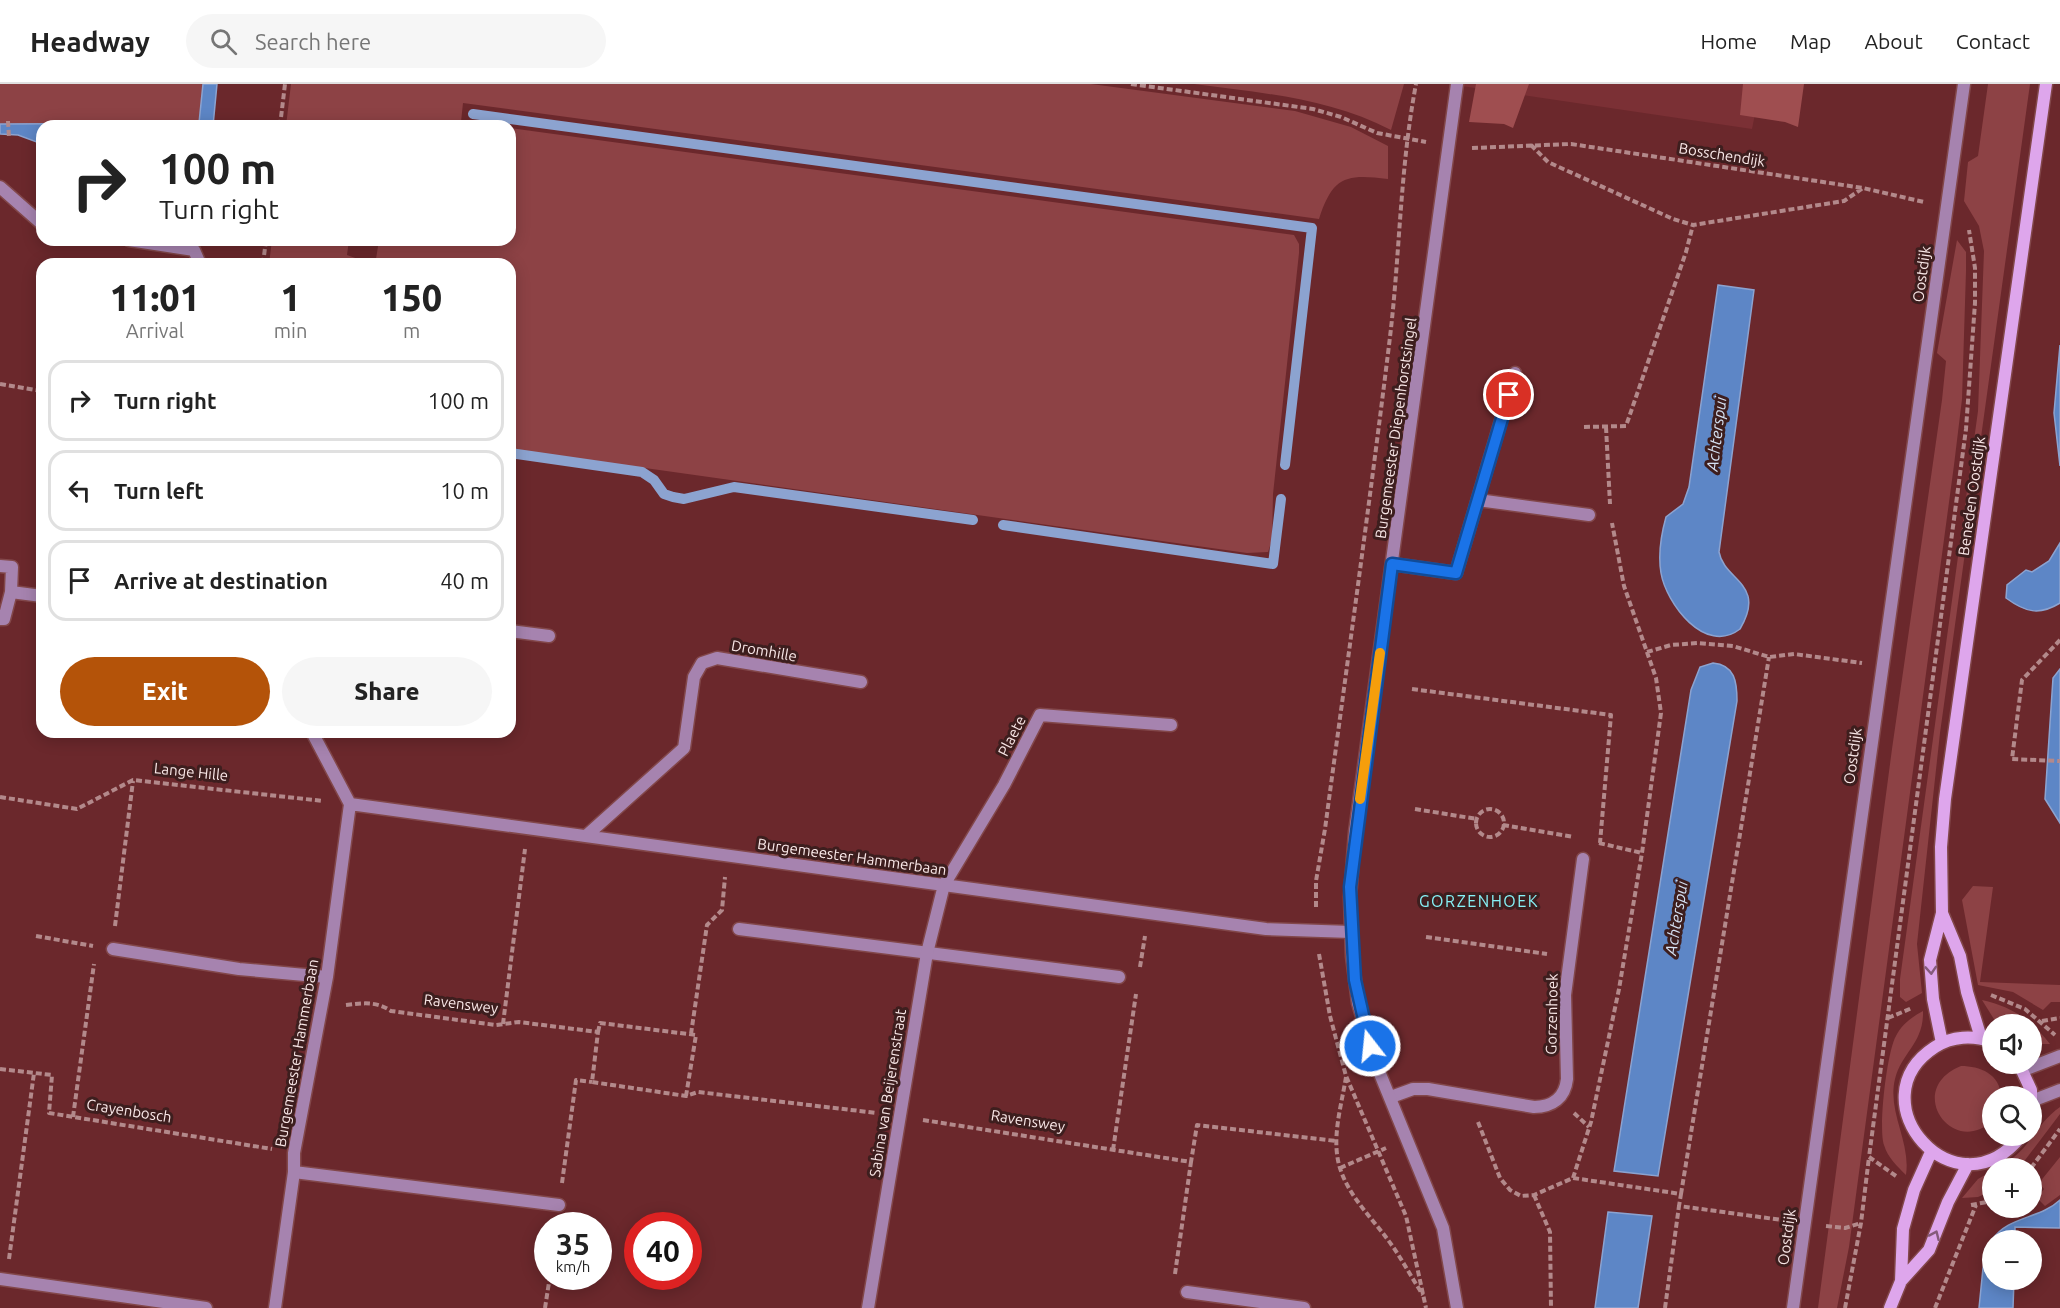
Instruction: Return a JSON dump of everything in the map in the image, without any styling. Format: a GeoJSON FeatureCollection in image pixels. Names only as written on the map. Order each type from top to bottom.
{"type":"FeatureCollection","features":[{"type":"Feature","properties":{"kind":"main road","name":"Beneden Oostdijk"},"geometry":{"type":"LineString","coordinates":[[1942,1043],[1930,960],[1942,913],[1941,848],[1945,800],[2046,84]]}},
{"type":"Feature","properties":{"kind":"main road","name":"Beneden Oostdijk"},"geometry":{"type":"LineString","coordinates":[[1942,913],[1960,956],[1967,992],[1982,1030]]}},
{"type":"Feature","properties":{"kind":"main road"},"geometry":{"type":"LineString","coordinates":[[1982,1040],[1960,1037],[1942,1043],[1926,1053],[1914,1067],[1907,1085],[1905,1104],[1909,1122],[1918,1138],[1931,1152],[1955,1162],[1968,1164],[1998,1156],[2013,1146]]}},
{"type":"Feature","properties":{"kind":"main road"},"geometry":{"type":"LineString","coordinates":[[1890,1308],[1900,1281],[1903,1229],[1914,1190],[1931,1152]]}},
{"type":"Feature","properties":{"kind":"main road"},"geometry":{"type":"LineString","coordinates":[[1900,1281],[1929,1250],[1948,1202],[1968,1164]]}},
{"type":"Feature","properties":{"kind":"street","name":"Burgemeester Diepenhorstsingel"},"geometry":{"type":"LineString","coordinates":[[1457,84],[1352,862],[1351,932],[1355,980],[1364,1026],[1443,1228],[1457,1308]]}},
{"type":"Feature","properties":{"kind":"street","name":"Oostdijk"},"geometry":{"type":"LineString","coordinates":[[1793,1308],[1964,84]]}},
{"type":"Feature","properties":{"kind":"street"},"geometry":{"type":"LineString","coordinates":[[0,187],[36,219]]}},
{"type":"Feature","properties":{"kind":"street"},"geometry":{"type":"LineString","coordinates":[[168,246],[194,250],[197,258]]}},
{"type":"Feature","properties":{"kind":"street"},"geometry":{"type":"LineString","coordinates":[[1392,564],[1456,573],[1515,373]]}},
{"type":"Feature","properties":{"kind":"street"},"geometry":{"type":"LineString","coordinates":[[1478,500],[1588,515]]}},
{"type":"Feature","properties":{"kind":"street"},"geometry":{"type":"LineString","coordinates":[[0,566],[12,567],[11,592],[4,619],[0,619]]}},
{"type":"Feature","properties":{"kind":"street"},"geometry":{"type":"LineString","coordinates":[[11,592],[36,595]]}},
{"type":"Feature","properties":{"kind":"street"},"geometry":{"type":"LineString","coordinates":[[516,632],[549,636]]}},
{"type":"Feature","properties":{"kind":"street","name":"Dromhille"},"geometry":{"type":"LineString","coordinates":[[586,836],[684,748],[694,676],[702,663],[717,658],[861,682]]}},
{"type":"Feature","properties":{"kind":"street","name":"Plaete"},"geometry":{"type":"LineString","coordinates":[[944,885],[1004,784],[1040,716],[1171,725]]}},
{"type":"Feature","properties":{"kind":"street"},"geometry":{"type":"LineString","coordinates":[[315,738],[350,804]]}},
{"type":"Feature","properties":{"kind":"street","name":"Burgemeester Hammerbaan"},"geometry":{"type":"LineString","coordinates":[[275,1308],[294,1172],[294,1153],[327,977],[350,804],[1277,931],[1351,932]]}},
{"type":"Feature","properties":{"kind":"street","name":"Gorzenhoek"},"geometry":{"type":"LineString","coordinates":[[1391,1097],[1418,1089],[1541,1107],[1555,1102],[1562,1095],[1567,1079],[1565,1003],[1569,958],[1584,859]]}},
{"type":"Feature","properties":{"kind":"street","name":"Sabina van Beijerenstraat"},"geometry":{"type":"LineString","coordinates":[[868,1308],[927,953],[944,885]]}},
{"type":"Feature","properties":{"kind":"street"},"geometry":{"type":"LineString","coordinates":[[739,929],[1119,976]]}},
{"type":"Feature","properties":{"kind":"street"},"geometry":{"type":"LineString","coordinates":[[113,949],[240,969],[327,977]]}},
{"type":"Feature","properties":{"kind":"street"},"geometry":{"type":"LineString","coordinates":[[2042,1061],[2060,1056]]}},
{"type":"Feature","properties":{"kind":"street"},"geometry":{"type":"LineString","coordinates":[[2042,1097],[2060,1090]]}},
{"type":"Feature","properties":{"kind":"street"},"geometry":{"type":"LineString","coordinates":[[294,1172],[559,1205]]}},
{"type":"Feature","properties":{"kind":"street"},"geometry":{"type":"LineString","coordinates":[[3,1279],[206,1308]]}},
{"type":"Feature","properties":{"kind":"street"},"geometry":{"type":"LineString","coordinates":[[1187,1292],[1304,1308]]}},
{"type":"Feature","properties":{"kind":"path"},"geometry":{"type":"LineString","coordinates":[[281,120],[285,84]]}},
{"type":"Feature","properties":{"kind":"path"},"geometry":{"type":"LineString","coordinates":[[1131,84],[1313,109],[1341,117],[1377,133],[1406,139],[1416,84]]}},
{"type":"Feature","properties":{"kind":"path"},"geometry":{"type":"LineString","coordinates":[[8,121],[9,138]]}},
{"type":"Feature","properties":{"kind":"path","name":"Bosschendijk"},"geometry":{"type":"LineString","coordinates":[[1492,149],[1571,144],[1863,188],[1947,208]]}},
{"type":"Feature","properties":{"kind":"path"},"geometry":{"type":"LineString","coordinates":[[1531,145],[1538,155],[1548,162],[1672,219],[1693,225],[1844,201],[1863,188]]}},
{"type":"Feature","properties":{"kind":"path"},"geometry":{"type":"LineString","coordinates":[[1888,1018],[1971,375],[1975,303],[1973,254],[1966,223],[1959,214],[1947,208]]}},
{"type":"Feature","properties":{"kind":"path"},"geometry":{"type":"LineString","coordinates":[[1584,427],[1626,426],[1686,252],[1693,225]]}},
{"type":"Feature","properties":{"kind":"path"},"geometry":{"type":"LineString","coordinates":[[0,384],[36,390]]}},
{"type":"Feature","properties":{"kind":"path"},"geometry":{"type":"LineString","coordinates":[[1606,428],[1611,513]]}},
{"type":"Feature","properties":{"kind":"path"},"geometry":{"type":"LineString","coordinates":[[1572,1178],[1598,1092],[1621,980],[1642,853],[1661,713],[1656,678],[1624,586],[1611,520]]}},
{"type":"Feature","properties":{"kind":"path"},"geometry":{"type":"LineString","coordinates":[[2060,640],[2022,680],[2012,759],[2060,761]]}},
{"type":"Feature","properties":{"kind":"path"},"geometry":{"type":"LineString","coordinates":[[1647,652],[1671,645],[1697,643],[1732,646],[1770,657],[1794,654],[1852,662]]}},
{"type":"Feature","properties":{"kind":"path"},"geometry":{"type":"LineString","coordinates":[[1665,1308],[1679,1206],[1770,657]]}},
{"type":"Feature","properties":{"kind":"path"},"geometry":{"type":"LineString","coordinates":[[1412,689],[1611,715],[1600,843]]}},
{"type":"Feature","properties":{"kind":"path"},"geometry":{"type":"LineString","coordinates":[[113,949],[133,780]]}},
{"type":"Feature","properties":{"kind":"path","name":"Lange Hille"},"geometry":{"type":"LineString","coordinates":[[0,797],[77,810],[133,780],[350,804]]}},
{"type":"Feature","properties":{"kind":"path"},"geometry":{"type":"LineString","coordinates":[[1415,809],[1477,819]]}},
{"type":"Feature","properties":{"kind":"path"},"geometry":{"type":"LineString","coordinates":[[1494,809],[1502,814],[1503,825],[1497,835],[1488,836],[1480,832],[1477,819],[1482,812],[1494,809]]}},
{"type":"Feature","properties":{"kind":"path"},"geometry":{"type":"LineString","coordinates":[[1503,825],[1642,853]]}},
{"type":"Feature","properties":{"kind":"path"},"geometry":{"type":"LineString","coordinates":[[503,1024],[528,828]]}},
{"type":"Feature","properties":{"kind":"path"},"geometry":{"type":"LineString","coordinates":[[1584,859],[1586,840]]}},
{"type":"Feature","properties":{"kind":"path"},"geometry":{"type":"LineString","coordinates":[[686,1096],[696,1035],[692,1034],[707,925],[722,910],[727,855]]}},
{"type":"Feature","properties":{"kind":"path"},"geometry":{"type":"LineString","coordinates":[[1113,1150],[1148,913]]}},
{"type":"Feature","properties":{"kind":"path"},"geometry":{"type":"LineString","coordinates":[[36,936],[96,946],[73,1118]]}},
{"type":"Feature","properties":{"kind":"path"},"geometry":{"type":"LineString","coordinates":[[1426,937],[1569,958]]}},
{"type":"Feature","properties":{"kind":"path"},"geometry":{"type":"LineString","coordinates":[[1119,976],[1138,980]]}},
{"type":"Feature","properties":{"kind":"path","name":"Ravenswey"},"geometry":{"type":"LineString","coordinates":[[321,1009],[365,1003],[381,1005],[391,1011],[503,1024],[519,1022],[598,1032],[600,1023],[692,1034]]}},
{"type":"Feature","properties":{"kind":"path"},"geometry":{"type":"LineString","coordinates":[[2042,1021],[2060,1018]]}},
{"type":"Feature","properties":{"kind":"path"},"geometry":{"type":"LineString","coordinates":[[559,1205],[576,1080],[592,1082],[598,1032]]}},
{"type":"Feature","properties":{"kind":"path"},"geometry":{"type":"LineString","coordinates":[[0,1069],[34,1073],[3,1279]]}},
{"type":"Feature","properties":{"kind":"path","name":"Crayenbosch"},"geometry":{"type":"LineString","coordinates":[[34,1073],[52,1075],[49,1113],[294,1153]]}},
{"type":"Feature","properties":{"kind":"path"},"geometry":{"type":"LineString","coordinates":[[1346,1076],[1336,1141],[1344,1180],[1358,1203],[1389,1241],[1424,1297]]}},
{"type":"Feature","properties":{"kind":"path","name":"Ravenswey"},"geometry":{"type":"LineString","coordinates":[[592,1082],[686,1096],[698,1092],[900,1116],[1191,1162]]}},
{"type":"Feature","properties":{"kind":"path"},"geometry":{"type":"LineString","coordinates":[[1467,1096],[1500,1178],[1516,1194],[1534,1195],[1572,1178],[1681,1194]]}},
{"type":"Feature","properties":{"kind":"path"},"geometry":{"type":"LineString","coordinates":[[1174,1286],[1197,1125],[1336,1141]]}},
{"type":"Feature","properties":{"kind":"path"},"geometry":{"type":"LineString","coordinates":[[2038,1158],[2060,1129]]}},
{"type":"Feature","properties":{"kind":"path"},"geometry":{"type":"LineString","coordinates":[[1341,1168],[1378,1152]]}},
{"type":"Feature","properties":{"kind":"path"},"geometry":{"type":"LineString","coordinates":[[1845,1308],[1861,1223],[1869,1157]]}},
{"type":"Feature","properties":{"kind":"path"},"geometry":{"type":"LineString","coordinates":[[1534,1195],[1550,1232],[1551,1308]]}},
{"type":"Feature","properties":{"kind":"path"},"geometry":{"type":"LineString","coordinates":[[1935,1308],[1976,1205]]}},
{"type":"Feature","properties":{"kind":"path"},"geometry":{"type":"LineString","coordinates":[[1679,1206],[1845,1228],[1861,1223]]}},
{"type":"Feature","properties":{"kind":"path"},"geometry":{"type":"LineString","coordinates":[[545,1308],[548,1290]]}},
{"type":"Feature","properties":{"kind":"shaded area"},"geometry":{"type":"Polygon","coordinates":[[[0,84],[203,84],[199,120],[36,120],[36,124],[0,124],[0,84]]]}},
{"type":"Feature","properties":{"kind":"shaded area"},"geometry":{"type":"Polygon","coordinates":[[[291,84],[1091,84],[1295,111],[1351,127],[1388,146],[1388,179],[1361,177],[1343,181],[1330,194],[1319,219],[463,103],[461,120],[287,120],[291,84]]]}},
{"type":"Feature","properties":{"kind":"shaded area"},"geometry":{"type":"Polygon","coordinates":[[[1194,84],[1404,84],[1391,130],[1344,111],[1295,98],[1194,84]]]}},
{"type":"Feature","properties":{"kind":"shaded area"},"geometry":{"type":"Polygon","coordinates":[[[1448,84],[1761,84],[1752,129],[1448,84]]]}},
{"type":"Feature","properties":{"kind":"shaded area"},"geometry":{"type":"Polygon","coordinates":[[[1476,84],[1529,84],[1513,128],[1504,124],[1469,122],[1476,84]]]}},
{"type":"Feature","properties":{"kind":"shaded area"},"geometry":{"type":"Polygon","coordinates":[[[1743,84],[1804,84],[1798,127],[1785,122],[1740,115],[1743,84]]]}},
{"type":"Feature","properties":{"kind":"shaded area"},"geometry":{"type":"Polygon","coordinates":[[[1988,84],[2030,84],[1940,733],[1917,944],[1922,993],[1906,1002],[1900,997],[1900,979],[1978,411],[1984,251],[1979,226],[1964,201],[1968,162],[1978,156],[1988,84]]]}},
{"type":"Feature","properties":{"kind":"shaded area"},"geometry":{"type":"Polygon","coordinates":[[[516,129],[1294,235],[1299,244],[1299,253],[1273,494],[1272,540],[1268,552],[1247,553],[516,450],[516,258],[376,258],[378,246],[516,246],[516,129]]]}},
{"type":"Feature","properties":{"kind":"shaded area"},"geometry":{"type":"Polygon","coordinates":[[[1957,240],[1966,252],[1966,271],[1962,399],[1954,465],[1849,1247],[1837,1308],[1818,1308],[1892,749],[1942,400],[1946,361],[1937,353],[1957,240]]]}},
{"type":"Feature","properties":{"kind":"shaded area"},"geometry":{"type":"Polygon","coordinates":[[[271,246],[348,246],[347,255],[355,258],[270,258],[271,246]]]}},
{"type":"Feature","properties":{"kind":"shaded area"},"geometry":{"type":"Polygon","coordinates":[[[1973,886],[1993,887],[1980,982],[2060,985],[2060,1002],[2051,1002],[2043,1010],[2013,992],[1978,985],[1962,900],[1973,886]]]}},
{"type":"Feature","properties":{"kind":"shaded area"},"geometry":{"type":"Polygon","coordinates":[[[1982,1000],[2003,1006],[2017,1014],[1991,1014],[1982,1000]]]}},
{"type":"Feature","properties":{"kind":"shaded area"},"geometry":{"type":"Polygon","coordinates":[[[1923,1011],[1920,1031],[1902,1061],[1893,1091],[1907,1162],[1906,1175],[1890,1158],[1884,1145],[1882,1123],[1884,1090],[1889,1057],[1896,1036],[1908,1021],[1923,1011]]]}},
{"type":"Feature","properties":{"kind":"shaded area"},"geometry":{"type":"Polygon","coordinates":[[[2042,1035],[2050,1044],[2042,1044],[2042,1035]]]}},
{"type":"Feature","properties":{"kind":"shaded area"},"geometry":{"type":"Polygon","coordinates":[[[1961,1066],[1982,1070],[1982,1074],[1989,1074],[1997,1082],[1999,1086],[1982,1086],[1982,1127],[1977,1130],[1962,1131],[1950,1126],[1940,1116],[1935,1103],[1936,1089],[1944,1076],[1961,1066]]]}},
{"type":"Feature","properties":{"kind":"shaded area"},"geometry":{"type":"Polygon","coordinates":[[[2060,1107],[2060,1114],[2042,1138],[2042,1124],[2060,1107]]]}},
{"type":"Feature","properties":{"kind":"shaded area"},"geometry":{"type":"Polygon","coordinates":[[[2036,1146],[2027,1158],[2013,1158],[2017,1155],[2024,1147],[2036,1146]]]}},
{"type":"Feature","properties":{"kind":"shaded area"},"geometry":{"type":"Polygon","coordinates":[[[2060,1157],[2060,1195],[2045,1206],[2042,1203],[2044,1189],[2042,1179],[2060,1157]]]}},
{"type":"Feature","properties":{"kind":"shaded area"},"geometry":{"type":"Polygon","coordinates":[[[1982,1177],[1982,1195],[1962,1198],[1982,1177]]]}},
{"type":"Feature","properties":{"kind":"water"},"geometry":{"type":"Polygon","coordinates":[[[203,84],[217,84],[214,120],[199,120],[203,84]]]}},
{"type":"Feature","properties":{"kind":"water"},"geometry":{"type":"Polygon","coordinates":[[[0,124],[36,124],[36,142],[18,135],[0,134],[0,124]]]}},
{"type":"Feature","properties":{"kind":"water","name":"Achterspui"},"geometry":{"type":"Polygon","coordinates":[[[1718,285],[1754,290],[1719,552],[1722,562],[1747,592],[1749,602],[1747,614],[1740,629],[1727,636],[1714,636],[1701,631],[1679,611],[1664,585],[1660,559],[1661,538],[1666,517],[1683,504],[1689,487],[1718,285]]]}},
{"type":"Feature","properties":{"kind":"water"},"geometry":{"type":"Polygon","coordinates":[[[2060,345],[2060,466],[2054,413],[2060,345]]]}},
{"type":"Feature","properties":{"kind":"water"},"geometry":{"type":"Polygon","coordinates":[[[2060,543],[2060,603],[2045,610],[2032,611],[2006,598],[2007,585],[2026,570],[2032,572],[2049,561],[2060,543]]]}},
{"type":"Feature","properties":{"kind":"water","name":"Achterspui"},"geometry":{"type":"Polygon","coordinates":[[[1713,663],[1720,664],[1730,671],[1735,681],[1737,701],[1658,1176],[1614,1171],[1691,690],[1700,667],[1713,663]]]}},
{"type":"Feature","properties":{"kind":"water"},"geometry":{"type":"Polygon","coordinates":[[[2060,669],[2060,823],[2045,799],[2053,678],[2060,669]]]}},
{"type":"Feature","properties":{"kind":"water"},"geometry":{"type":"Polygon","coordinates":[[[2060,1200],[2060,1228],[2015,1227],[2015,1230],[2002,1230],[2025,1218],[2042,1218],[2042,1211],[2060,1200]]]}},
{"type":"Feature","properties":{"kind":"water"},"geometry":{"type":"Polygon","coordinates":[[[1608,1212],[1652,1216],[1638,1308],[1595,1308],[1608,1212]]]}},
{"type":"Feature","properties":{"kind":"water"},"geometry":{"type":"Polygon","coordinates":[[[1982,1278],[1982,1290],[2014,1290],[2013,1308],[1979,1308],[1982,1278]]]}},
{"type":"Feature","properties":{"kind":"waterway"},"geometry":{"type":"LineString","coordinates":[[473,114],[1312,228],[1285,465]]}},
{"type":"Feature","properties":{"kind":"waterway"},"geometry":{"type":"LineString","coordinates":[[516,454],[642,472],[654,480],[664,494],[684,499],[734,487],[973,520]]}},
{"type":"Feature","properties":{"kind":"waterway"},"geometry":{"type":"LineString","coordinates":[[1003,525],[1273,564],[1281,499]]}},
{"type":"Feature","properties":{"kind":"slow traffic"},"geometry":{"type":"LineString","coordinates":[[1360,799],[1380,653]]}},
{"type":"Feature","properties":{"kind":"district","name":"GORZENHOEK"},"geometry":{"type":"Point","coordinates":[1479,901]}},
{"type":"Feature","properties":{"kind":"route"},"geometry":{"type":"LineString","coordinates":[[1370,1046],[1358,1003],[1355,980],[1350,887],[1355,832],[1392,564],[1456,573],[1509,395]]}}]}
